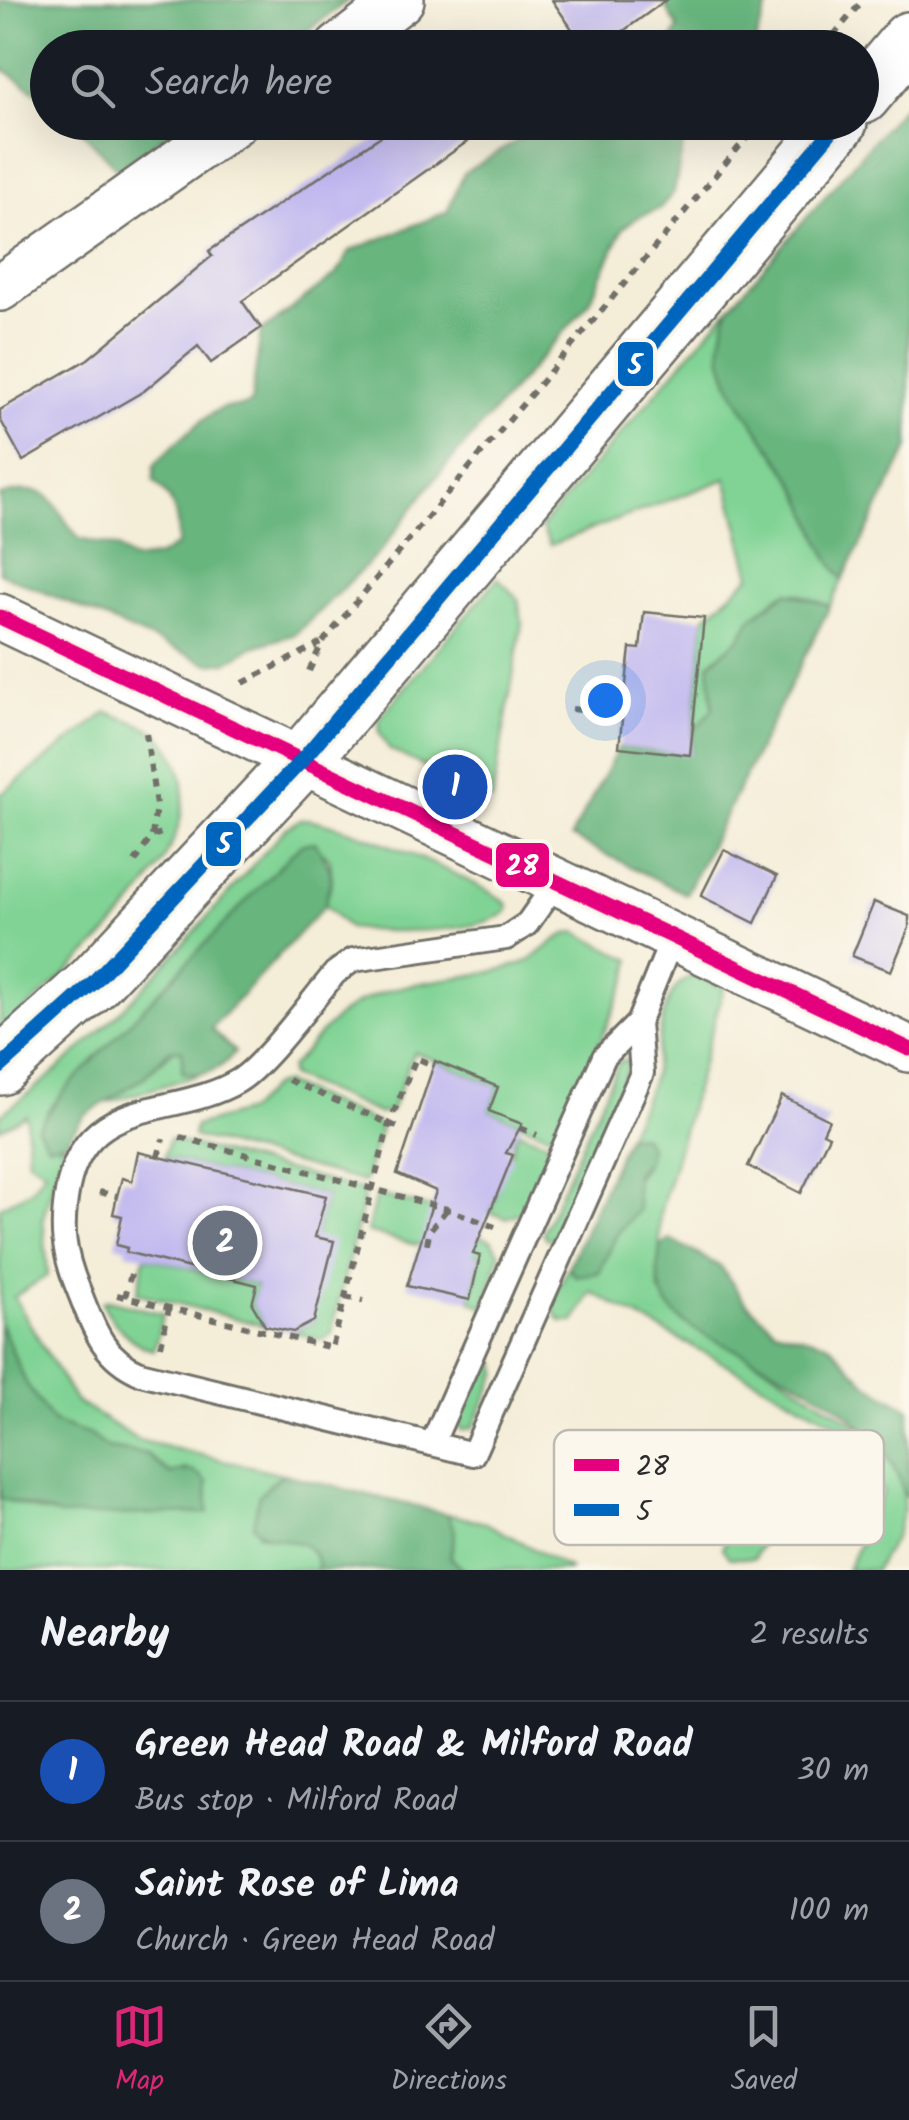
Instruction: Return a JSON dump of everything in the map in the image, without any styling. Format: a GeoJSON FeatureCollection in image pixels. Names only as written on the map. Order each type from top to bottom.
{"type":"FeatureCollection","features":[{"type":"Feature","properties":{"kind":"street"},"geometry":{"type":"LineString","coordinates":[[362,30],[401,0]]}},
{"type":"Feature","properties":{"kind":"street"},"geometry":{"type":"LineString","coordinates":[[879,76],[909,40]]}},
{"type":"Feature","properties":{"kind":"street"},"geometry":{"type":"LineString","coordinates":[[0,288],[210,140]]}},
{"type":"Feature","properties":{"kind":"street"},"geometry":{"type":"LineString","coordinates":[[0,1067],[93,984],[282,749],[823,140]]}},
{"type":"Feature","properties":{"kind":"street"},"geometry":{"type":"LineString","coordinates":[[0,618],[674,934],[909,1049]]}},
{"type":"Feature","properties":{"kind":"lane"},"geometry":{"type":"LineString","coordinates":[[558,880],[527,924],[506,938],[361,958],[345,965],[254,1065],[227,1086],[104,1125],[84,1144],[70,1177],[62,1238],[96,1335],[116,1360],[140,1373],[474,1454],[642,1073],[638,1022]]}},
{"type":"Feature","properties":{"kind":"lane"},"geometry":{"type":"LineString","coordinates":[[432,1444],[604,1056],[638,1022],[674,934]]}},
{"type":"Feature","properties":{"kind":"lane"},"geometry":{"type":"LineString","coordinates":[[524,1237],[563,1252]]}},
{"type":"Feature","properties":{"kind":"path"},"geometry":{"type":"LineString","coordinates":[[838,30],[863,0]]}},
{"type":"Feature","properties":{"kind":"path"},"geometry":{"type":"LineString","coordinates":[[282,749],[295,702],[322,643],[745,140]]}},
{"type":"Feature","properties":{"kind":"path"},"geometry":{"type":"LineString","coordinates":[[194,708],[322,643]]}},
{"type":"Feature","properties":{"kind":"path"},"geometry":{"type":"LineString","coordinates":[[136,681],[154,785],[152,836]]}},
{"type":"Feature","properties":{"kind":"path"},"geometry":{"type":"LineString","coordinates":[[572,710],[623,715]]}},
{"type":"Feature","properties":{"kind":"path"},"geometry":{"type":"LineString","coordinates":[[110,1294],[332,1348],[372,1188],[416,1058],[435,1066]]}},
{"type":"Feature","properties":{"kind":"path"},"geometry":{"type":"LineString","coordinates":[[254,1065],[393,1126]]}},
{"type":"Feature","properties":{"kind":"path"},"geometry":{"type":"LineString","coordinates":[[164,1133],[447,1209],[524,1237]]}},
{"type":"Feature","properties":{"kind":"path"},"geometry":{"type":"LineString","coordinates":[[96,1207],[100,1192]]}},
{"type":"Feature","properties":{"kind":"path"},"geometry":{"type":"LineString","coordinates":[[427,1244],[430,1230],[447,1209]]}},
{"type":"Feature","properties":{"kind":"path"},"geometry":{"type":"LineString","coordinates":[[124,1298],[131,1274]]}},
{"type":"Feature","properties":{"kind":"path"},"geometry":{"type":"LineString","coordinates":[[345,1297],[363,1301]]}},
{"type":"Feature","properties":{"kind":"green space"},"geometry":{"type":"Polygon","coordinates":[[[0,0],[349,0],[308,30],[30,30],[30,87],[0,67],[0,0]]]}},
{"type":"Feature","properties":{"kind":"green space"},"geometry":{"type":"Polygon","coordinates":[[[662,0],[770,0],[759,30],[678,28],[662,0]]]}},
{"type":"Feature","properties":{"kind":"green space"},"geometry":{"type":"Polygon","coordinates":[[[909,99],[909,447],[843,579],[829,558],[798,489],[729,380],[723,363],[722,336],[728,309],[874,140],[879,140],[879,134],[909,99]]]}},
{"type":"Feature","properties":{"kind":"green space"},"geometry":{"type":"Polygon","coordinates":[[[91,140],[159,140],[118,170],[91,140]]]}},
{"type":"Feature","properties":{"kind":"green space"},"geometry":{"type":"Polygon","coordinates":[[[518,140],[685,140],[674,192],[659,209],[623,228],[589,303],[434,480],[379,553],[296,634],[253,647],[227,662],[209,664],[0,573],[0,496],[19,492],[43,493],[80,539],[118,548],[132,560],[157,557],[177,545],[174,510],[154,481],[154,466],[214,412],[251,403],[261,332],[337,274],[350,251],[447,212],[464,173],[518,140]]]}},
{"type":"Feature","properties":{"kind":"green space"},"geometry":{"type":"Polygon","coordinates":[[[728,309],[721,349],[729,380],[798,489],[829,558],[843,579],[830,606],[797,593],[780,595],[751,618],[740,638],[710,664],[713,708],[693,732],[704,618],[751,576],[726,479],[550,545],[541,527],[728,309]]]}},
{"type":"Feature","properties":{"kind":"green space"},"geometry":{"type":"Polygon","coordinates":[[[498,578],[518,599],[522,623],[492,800],[389,749],[379,732],[380,717],[498,578]]]}},
{"type":"Feature","properties":{"kind":"green space"},"geometry":{"type":"Polygon","coordinates":[[[787,592],[830,606],[686,894],[571,837],[619,747],[690,754],[693,732],[713,708],[709,664],[740,638],[751,618],[787,592]]]}},
{"type":"Feature","properties":{"kind":"green space"},"geometry":{"type":"Polygon","coordinates":[[[107,712],[144,726],[162,738],[182,776],[181,817],[164,859],[136,900],[101,940],[0,1033],[0,795],[107,712]]]}},
{"type":"Feature","properties":{"kind":"green space"},"geometry":{"type":"Polygon","coordinates":[[[301,819],[343,828],[442,868],[496,896],[509,906],[507,912],[453,928],[349,928],[325,905],[332,880],[330,859],[319,849],[302,844],[47,1111],[60,1146],[65,1142],[43,1218],[48,1275],[14,1297],[75,1401],[138,1440],[283,1474],[268,1485],[258,1533],[305,1546],[312,1551],[318,1570],[0,1570],[0,1498],[44,1513],[208,1512],[207,1482],[185,1469],[170,1474],[147,1454],[108,1448],[90,1435],[53,1422],[27,1385],[0,1323],[0,1207],[31,1190],[45,1170],[28,1160],[26,1115],[0,1129],[0,1115],[79,1051],[115,1016],[285,829],[301,819]]]}},
{"type":"Feature","properties":{"kind":"green space"},"geometry":{"type":"Polygon","coordinates":[[[315,842],[330,871],[325,905],[211,1029],[235,1052],[230,1058],[212,1071],[190,1074],[182,1072],[182,1050],[170,1050],[143,1078],[84,1116],[65,1142],[48,1145],[37,1128],[64,1091],[291,854],[302,844],[315,842]]]}},
{"type":"Feature","properties":{"kind":"green space"},"geometry":{"type":"Polygon","coordinates":[[[576,932],[631,960],[628,977],[558,1138],[489,1111],[498,1087],[414,1052],[391,1111],[380,1114],[290,1076],[290,1068],[323,1032],[364,1000],[408,985],[523,963],[561,937],[576,932]]]}},
{"type":"Feature","properties":{"kind":"green space"},"geometry":{"type":"Polygon","coordinates":[[[695,975],[724,987],[660,1213],[659,1290],[682,1321],[773,1370],[864,1430],[849,1430],[591,1292],[574,1322],[560,1321],[551,1306],[569,1266],[570,1271],[599,1273],[617,1234],[638,1210],[634,1180],[645,1164],[644,1137],[627,1136],[652,1078],[667,1005],[682,982],[695,975]]]}},
{"type":"Feature","properties":{"kind":"green space"},"geometry":{"type":"Polygon","coordinates":[[[177,1047],[182,1050],[183,1072],[196,1076],[105,1103],[143,1078],[177,1047]]]}},
{"type":"Feature","properties":{"kind":"green space"},"geometry":{"type":"Polygon","coordinates":[[[627,1059],[629,1065],[552,1238],[547,1240],[543,1232],[619,1062],[627,1059]]]}},
{"type":"Feature","properties":{"kind":"green space"},"geometry":{"type":"Polygon","coordinates":[[[284,1083],[377,1123],[380,1130],[364,1182],[193,1136],[195,1126],[248,1111],[273,1086],[284,1083]]]}},
{"type":"Feature","properties":{"kind":"green space"},"geometry":{"type":"Polygon","coordinates":[[[518,1131],[554,1145],[524,1211],[507,1218],[490,1213],[518,1131]]]}},
{"type":"Feature","properties":{"kind":"green space"},"geometry":{"type":"Polygon","coordinates":[[[641,1135],[649,1145],[648,1159],[635,1174],[638,1210],[617,1234],[599,1273],[575,1276],[569,1266],[627,1136],[641,1135]]]}},
{"type":"Feature","properties":{"kind":"green space"},"geometry":{"type":"Polygon","coordinates":[[[169,1139],[362,1190],[364,1197],[331,1334],[322,1340],[293,1332],[314,1321],[315,1237],[326,1196],[164,1158],[169,1139]]]}},
{"type":"Feature","properties":{"kind":"green space"},"geometry":{"type":"Polygon","coordinates":[[[376,1194],[434,1209],[422,1243],[416,1245],[367,1232],[376,1194]]]}},
{"type":"Feature","properties":{"kind":"green space"},"geometry":{"type":"Polygon","coordinates":[[[473,1233],[491,1240],[500,1253],[484,1308],[470,1300],[480,1256],[432,1245],[473,1233]]]}},
{"type":"Feature","properties":{"kind":"green space"},"geometry":{"type":"Polygon","coordinates":[[[670,1239],[721,1267],[745,1302],[775,1329],[828,1343],[866,1383],[909,1409],[909,1496],[904,1496],[897,1472],[884,1452],[884,1430],[866,1430],[821,1395],[680,1319],[660,1290],[661,1246],[670,1239]]]}},
{"type":"Feature","properties":{"kind":"green space"},"geometry":{"type":"Polygon","coordinates":[[[145,1257],[257,1285],[252,1304],[265,1326],[137,1293],[145,1257]]]}},
{"type":"Feature","properties":{"kind":"green space"},"geometry":{"type":"Polygon","coordinates":[[[109,1300],[163,1314],[154,1350],[130,1338],[117,1325],[102,1302],[109,1300]]]}},
{"type":"Feature","properties":{"kind":"green space"},"geometry":{"type":"Polygon","coordinates":[[[0,1323],[27,1385],[53,1422],[90,1435],[108,1448],[147,1454],[170,1474],[198,1474],[207,1482],[208,1513],[60,1516],[0,1498],[0,1323]]]}},
{"type":"Feature","properties":{"kind":"green space"},"geometry":{"type":"Polygon","coordinates":[[[485,1359],[496,1363],[498,1372],[473,1428],[461,1430],[455,1417],[476,1366],[485,1359]]]}},
{"type":"Feature","properties":{"kind":"green space"},"geometry":{"type":"Polygon","coordinates":[[[884,1450],[902,1484],[904,1509],[895,1537],[875,1570],[847,1570],[859,1545],[884,1545],[884,1450]]]}},
{"type":"Feature","properties":{"kind":"green space"},"geometry":{"type":"Polygon","coordinates":[[[283,1474],[447,1514],[455,1531],[450,1558],[463,1570],[318,1570],[310,1549],[270,1537],[253,1525],[259,1495],[283,1474]]]}},
{"type":"Feature","properties":{"kind":"green space"},"geometry":{"type":"Polygon","coordinates":[[[447,1514],[486,1523],[572,1570],[463,1570],[450,1558],[455,1537],[447,1514]]]}},
{"type":"Feature","properties":{"kind":"green space"},"geometry":{"type":"Polygon","coordinates":[[[760,1545],[754,1558],[729,1558],[722,1548],[760,1545]]]}},
{"type":"Feature","properties":{"kind":"building"},"geometry":{"type":"Polygon","coordinates":[[[552,0],[666,0],[625,30],[573,30],[552,0]]]}},
{"type":"Feature","properties":{"kind":"building"},"geometry":{"type":"Polygon","coordinates":[[[375,140],[470,140],[242,301],[261,328],[211,363],[198,346],[144,391],[23,461],[0,419],[0,410],[88,359],[212,256],[209,251],[375,140]]]}},
{"type":"Feature","properties":{"kind":"building"},"geometry":{"type":"Polygon","coordinates":[[[644,612],[704,618],[690,755],[619,747],[630,648],[640,649],[644,612]]]}},
{"type":"Feature","properties":{"kind":"building"},"geometry":{"type":"Polygon","coordinates":[[[724,850],[777,876],[755,923],[701,896],[724,850]]]}},
{"type":"Feature","properties":{"kind":"building"},"geometry":{"type":"Polygon","coordinates":[[[874,902],[909,916],[909,928],[891,971],[852,956],[874,902]]]}},
{"type":"Feature","properties":{"kind":"building"},"geometry":{"type":"Polygon","coordinates":[[[435,1061],[498,1087],[489,1111],[522,1124],[506,1153],[513,1155],[473,1254],[480,1256],[470,1300],[407,1286],[436,1191],[397,1174],[435,1061]]]}},
{"type":"Feature","properties":{"kind":"building"},"geometry":{"type":"Polygon","coordinates":[[[782,1096],[829,1120],[823,1133],[829,1136],[801,1193],[748,1166],[782,1096]]]}},
{"type":"Feature","properties":{"kind":"building"},"geometry":{"type":"Polygon","coordinates":[[[138,1152],[326,1196],[315,1237],[334,1241],[314,1321],[293,1332],[265,1326],[252,1304],[257,1285],[126,1252],[127,1248],[116,1245],[122,1216],[113,1214],[117,1196],[122,1178],[132,1181],[138,1152]]]}},
{"type":"Feature","properties":{"kind":"transit line","name":"5"},"geometry":{"type":"LineString","coordinates":[[0,1067],[93,983],[303,759],[824,140]]}},
{"type":"Feature","properties":{"kind":"transit line","name":"28"},"geometry":{"type":"LineString","coordinates":[[0,617],[909,1049]]}},
{"type":"Feature","properties":{"kind":"place","name":"Green Head Road & Milford Road"},"geometry":{"type":"Point","coordinates":[455,787]}},
{"type":"Feature","properties":{"kind":"place","name":"Saint Rose of Lima"},"geometry":{"type":"Point","coordinates":[225,1243]}}]}
